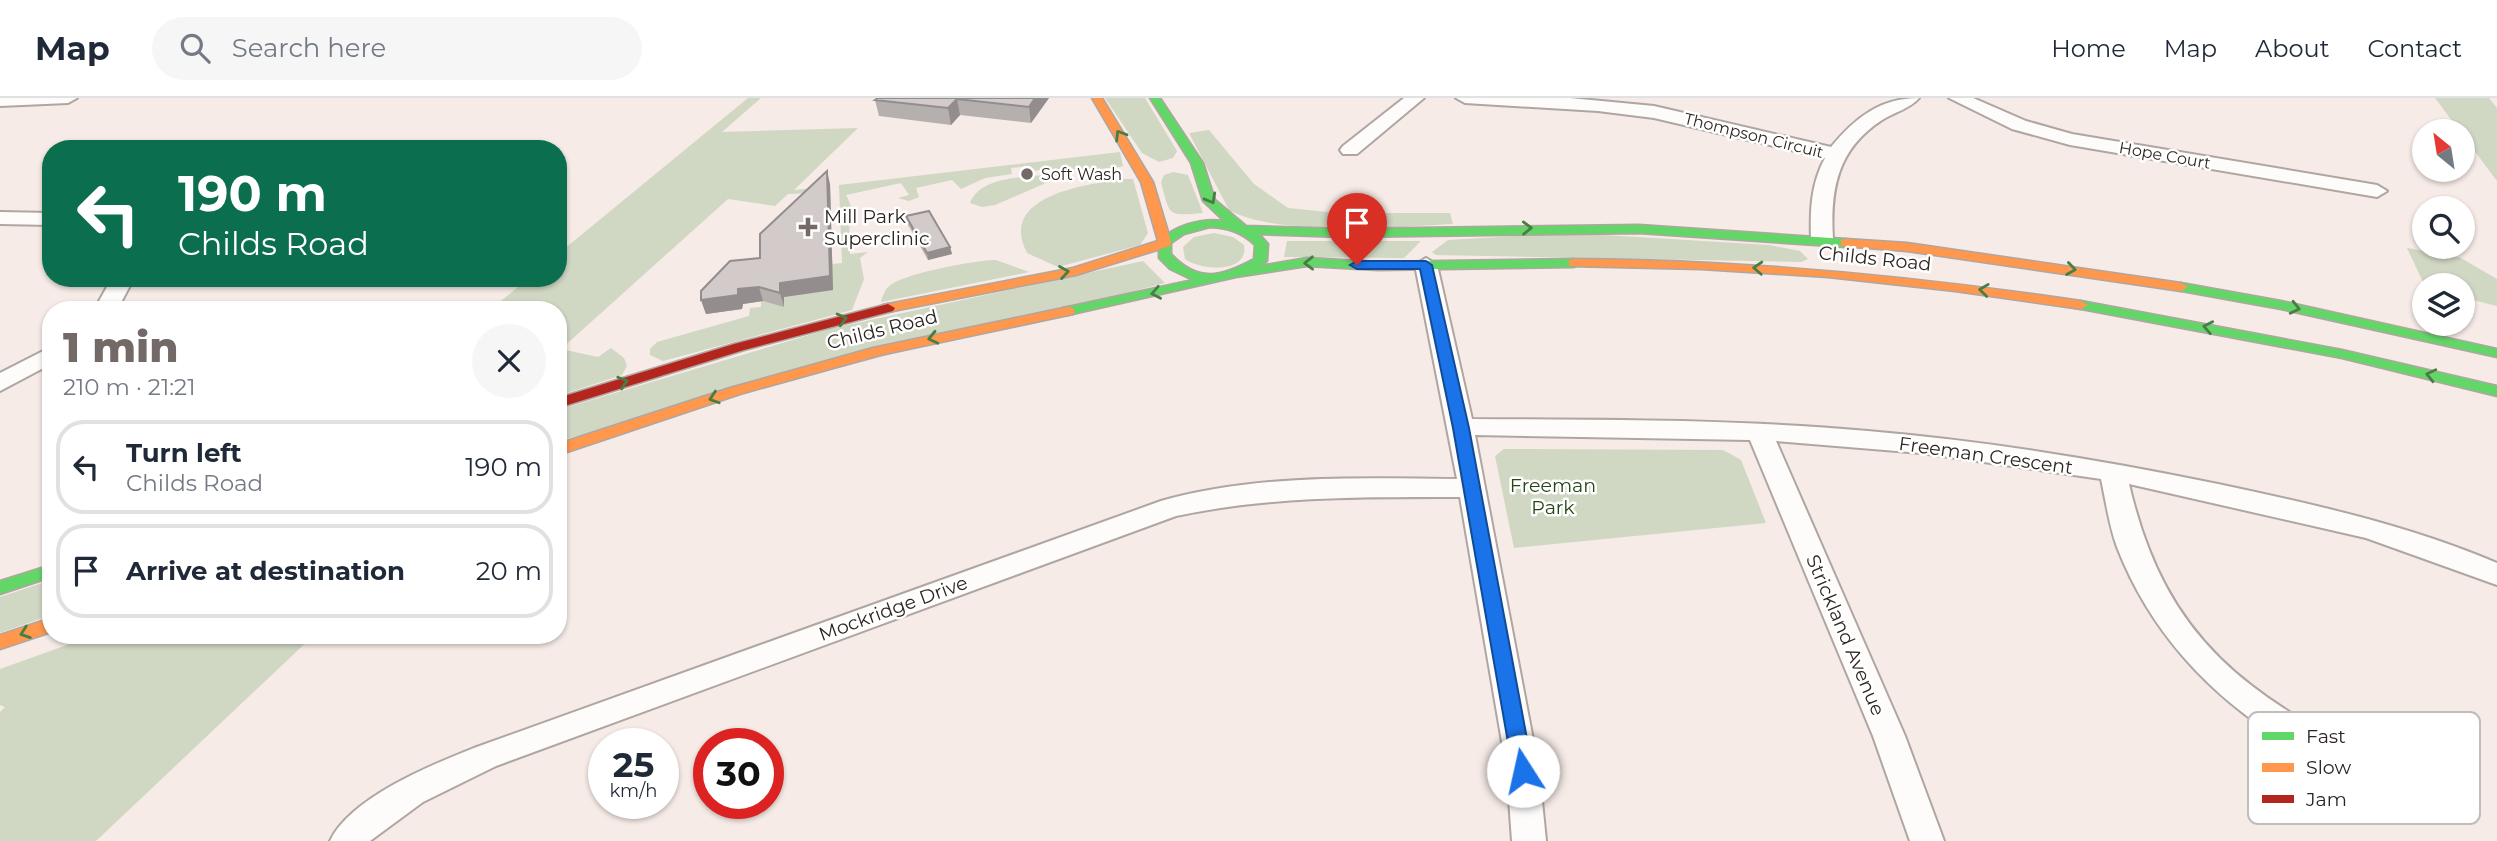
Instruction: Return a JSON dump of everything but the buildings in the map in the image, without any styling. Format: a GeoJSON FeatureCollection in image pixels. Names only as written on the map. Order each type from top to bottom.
{"type":"FeatureCollection","features":[{"type":"Feature","properties":{"kind":"main road"},"geometry":{"type":"LineString","coordinates":[[1097,98],[1141,171],[1155,204],[1165,242],[1162,252],[1165,262],[1174,270],[1188,276],[1223,278]]}},
{"type":"Feature","properties":{"kind":"main road"},"geometry":{"type":"LineString","coordinates":[[1155,98],[1197,163],[1209,201],[1256,236],[1264,252],[1252,269],[1239,274]]}},
{"type":"Feature","properties":{"kind":"main road"},"geometry":{"type":"LineString","coordinates":[[1141,171],[1197,163]]}},
{"type":"Feature","properties":{"kind":"main road","name":"Childs Road"},"geometry":{"type":"LineString","coordinates":[[567,400],[795,331],[945,294],[1107,264],[1165,242],[1183,229],[1196,225],[1333,236],[1459,230],[1641,229],[1831,240],[1988,256],[2167,284],[2281,305],[2497,353]]}},
{"type":"Feature","properties":{"kind":"main road"},"geometry":{"type":"LineString","coordinates":[[1426,265],[1424,250],[1428,244],[1459,230]]}},
{"type":"Feature","properties":{"kind":"main road"},"geometry":{"type":"LineString","coordinates":[[1831,240],[1842,275]]}},
{"type":"Feature","properties":{"kind":"main road","name":"Childs Road"},"geometry":{"type":"LineString","coordinates":[[567,447],[735,391],[878,351],[1307,262],[1426,265],[1614,263],[1842,275],[1984,290],[2153,316],[2329,352],[2497,391]]}},
{"type":"Feature","properties":{"kind":"main road"},"geometry":{"type":"LineString","coordinates":[[0,588],[42,574]]}},
{"type":"Feature","properties":{"kind":"main road"},"geometry":{"type":"LineString","coordinates":[[0,642],[42,628]]}},
{"type":"Feature","properties":{"kind":"street"},"geometry":{"type":"LineString","coordinates":[[0,100],[68,98]]}},
{"type":"Feature","properties":{"kind":"street"},"geometry":{"type":"LineString","coordinates":[[1350,150],[1415,98]]}},
{"type":"Feature","properties":{"kind":"street","name":"Thompson Circuit"},"geometry":{"type":"LineString","coordinates":[[1465,98],[1598,105],[1654,112],[1834,154]]}},
{"type":"Feature","properties":{"kind":"street"},"geometry":{"type":"LineString","coordinates":[[1831,240],[1822,185],[1834,154],[1863,126],[1910,98]]}},
{"type":"Feature","properties":{"kind":"street","name":"Hope Court"},"geometry":{"type":"LineString","coordinates":[[1958,98],[2019,125],[2070,139],[2377,191]]}},
{"type":"Feature","properties":{"kind":"street"},"geometry":{"type":"LineString","coordinates":[[0,218],[42,219]]}},
{"type":"Feature","properties":{"kind":"street"},"geometry":{"type":"LineString","coordinates":[[1426,265],[1461,428],[1523,771],[1529,841]]}},
{"type":"Feature","properties":{"kind":"street"},"geometry":{"type":"LineString","coordinates":[[0,383],[42,359]]}},
{"type":"Feature","properties":{"kind":"street","name":"Freeman Crescent"},"geometry":{"type":"LineString","coordinates":[[1461,428],[1644,428],[1759,432],[1952,448],[2187,486],[2348,523],[2430,547],[2497,575]]}},
{"type":"Feature","properties":{"kind":"street","name":"Strickland Avenue"},"geometry":{"type":"LineString","coordinates":[[1759,432],[1889,736],[1927,841]]}},
{"type":"Feature","properties":{"kind":"street"},"geometry":{"type":"LineString","coordinates":[[2113,474],[2130,545],[2143,575],[2175,626],[2205,664],[2259,712]]}},
{"type":"Feature","properties":{"kind":"street","name":"Mockridge Drive"},"geometry":{"type":"LineString","coordinates":[[347,841],[387,806],[419,787],[485,757],[1171,508],[1210,498],[1282,488],[1472,488]]}},
{"type":"Feature","properties":{"kind":"green space"},"geometry":{"type":"Polygon","coordinates":[[[748,98],[761,98],[722,132],[858,128],[794,190],[815,188],[811,193],[788,194],[775,206],[728,199],[567,344],[567,301],[501,301],[518,287],[567,287],[567,247],[748,98]]]}},
{"type":"Feature","properties":{"kind":"green space"},"geometry":{"type":"Polygon","coordinates":[[[1105,98],[1145,98],[1177,151],[1173,158],[1159,162],[1142,153],[1105,98]]]}},
{"type":"Feature","properties":{"kind":"green space"},"geometry":{"type":"Polygon","coordinates":[[[2435,98],[2489,98],[2497,108],[2497,181],[2475,152],[2475,119],[2451,119],[2435,98]]]}},
{"type":"Feature","properties":{"kind":"green space"},"geometry":{"type":"Polygon","coordinates":[[[1209,130],[1254,184],[1288,208],[1338,213],[1450,213],[1453,224],[1307,227],[1277,224],[1229,210],[1189,133],[1209,130]]]}},
{"type":"Feature","properties":{"kind":"green space"},"geometry":{"type":"Polygon","coordinates":[[[1120,152],[1123,166],[1120,167],[1029,171],[1028,166],[1011,168],[1012,174],[985,178],[961,189],[952,180],[916,188],[919,197],[909,201],[898,198],[909,195],[901,183],[846,195],[853,210],[849,211],[850,254],[868,252],[860,258],[864,279],[852,310],[663,361],[650,355],[650,349],[657,342],[749,316],[750,308],[761,307],[761,301],[784,303],[784,297],[833,290],[832,264],[842,263],[839,185],[1120,152]]]}},
{"type":"Feature","properties":{"kind":"green space"},"geometry":{"type":"Polygon","coordinates":[[[1173,172],[1188,175],[1203,213],[1177,214],[1169,208],[1161,182],[1164,175],[1173,172]]]}},
{"type":"Feature","properties":{"kind":"green space"},"geometry":{"type":"Polygon","coordinates":[[[1052,174],[1062,176],[995,205],[982,207],[970,203],[984,187],[994,183],[1052,174]]]}},
{"type":"Feature","properties":{"kind":"green space"},"geometry":{"type":"Polygon","coordinates":[[[1133,179],[1148,233],[1140,245],[1058,267],[1027,253],[1021,233],[1024,218],[1035,205],[1070,189],[1133,179]]]}},
{"type":"Feature","properties":{"kind":"green space"},"geometry":{"type":"Polygon","coordinates":[[[1214,233],[1233,237],[1244,245],[1239,261],[1231,266],[1211,267],[1185,259],[1183,247],[1194,237],[1214,233]]]}},
{"type":"Feature","properties":{"kind":"green space"},"geometry":{"type":"Polygon","coordinates":[[[1572,233],[1769,245],[1800,251],[1808,259],[1801,262],[1436,255],[1432,252],[1448,240],[1572,233]]]}},
{"type":"Feature","properties":{"kind":"green space"},"geometry":{"type":"Polygon","coordinates":[[[1287,241],[1421,241],[1404,258],[1284,257],[1287,241]]]}},
{"type":"Feature","properties":{"kind":"green space"},"geometry":{"type":"Polygon","coordinates":[[[2412,259],[2462,259],[2497,279],[2497,306],[2475,300],[2475,273],[2419,273],[2412,259]]]}},
{"type":"Feature","properties":{"kind":"green space"},"geometry":{"type":"Polygon","coordinates":[[[996,260],[1029,272],[881,302],[888,288],[900,280],[942,268],[996,260]]]}},
{"type":"Feature","properties":{"kind":"green space"},"geometry":{"type":"Polygon","coordinates":[[[1143,261],[1165,283],[567,439],[567,407],[829,329],[1143,261]]]}},
{"type":"Feature","properties":{"kind":"green space"},"geometry":{"type":"Polygon","coordinates":[[[611,348],[624,358],[627,366],[622,375],[567,393],[567,350],[598,357],[611,348]]]}},
{"type":"Feature","properties":{"kind":"green space","name":"Freeman Park"},"geometry":{"type":"Polygon","coordinates":[[[1504,449],[1723,450],[1741,460],[1766,523],[1514,548],[1495,456],[1504,449]]]}},
{"type":"Feature","properties":{"kind":"green space"},"geometry":{"type":"Polygon","coordinates":[[[42,583],[42,618],[0,633],[0,597],[42,583]]]}},
{"type":"Feature","properties":{"kind":"green space"},"geometry":{"type":"Polygon","coordinates":[[[70,644],[304,644],[96,841],[0,841],[0,712],[5,707],[0,705],[0,669],[70,644]]]}},
{"type":"Feature","properties":{"kind":"traffic: fast"},"geometry":{"type":"LineString","coordinates":[[1155,98],[1197,163],[1209,201],[1238,226]]}},
{"type":"Feature","properties":{"kind":"traffic: fast"},"geometry":{"type":"LineString","coordinates":[[1210,223],[1232,226],[1251,234],[1262,244],[1260,261],[1235,273],[1210,279],[1186,274],[1164,255],[1165,242],[1180,231],[1210,223]]}},
{"type":"Feature","properties":{"kind":"traffic: fast"},"geometry":{"type":"LineString","coordinates":[[1246,230],[1393,233],[1639,229],[1846,243]]}},
{"type":"Feature","properties":{"kind":"traffic: fast"},"geometry":{"type":"LineString","coordinates":[[1239,274],[1307,262],[1378,266],[1574,263]]}},
{"type":"Feature","properties":{"kind":"traffic: fast"},"geometry":{"type":"LineString","coordinates":[[1068,311],[1223,278]]}},
{"type":"Feature","properties":{"kind":"traffic: fast"},"geometry":{"type":"LineString","coordinates":[[2181,287],[2281,305],[2497,353]]}},
{"type":"Feature","properties":{"kind":"traffic: fast"},"geometry":{"type":"LineString","coordinates":[[2081,305],[2342,354],[2497,391]]}},
{"type":"Feature","properties":{"kind":"traffic: fast"},"geometry":{"type":"LineString","coordinates":[[0,588],[42,574]]}},
{"type":"Feature","properties":{"kind":"traffic: slow"},"geometry":{"type":"LineString","coordinates":[[1097,98],[1147,182],[1165,242]]}},
{"type":"Feature","properties":{"kind":"traffic: slow"},"geometry":{"type":"LineString","coordinates":[[888,308],[1076,271],[1165,243]]}},
{"type":"Feature","properties":{"kind":"traffic: slow"},"geometry":{"type":"LineString","coordinates":[[1846,243],[1907,247],[2181,287]]}},
{"type":"Feature","properties":{"kind":"traffic: slow"},"geometry":{"type":"LineString","coordinates":[[1574,263],[1701,265],[1828,274],[1955,287],[2081,305]]}},
{"type":"Feature","properties":{"kind":"traffic: slow"},"geometry":{"type":"LineString","coordinates":[[567,447],[735,391],[878,351],[1068,311]]}},
{"type":"Feature","properties":{"kind":"traffic: slow"},"geometry":{"type":"LineString","coordinates":[[0,642],[42,628]]}},
{"type":"Feature","properties":{"kind":"traffic: jam"},"geometry":{"type":"LineString","coordinates":[[567,400],[739,347],[888,308]]}},
{"type":"Feature","properties":{"kind":"place","name":"Soft Wash"},"geometry":{"type":"Point","coordinates":[1027,174]}},
{"type":"Feature","properties":{"kind":"place","name":"Mill Park Superclinic"},"geometry":{"type":"Point","coordinates":[808,227]}},
{"type":"Feature","properties":{"kind":"route"},"geometry":{"type":"LineString","coordinates":[[1357,265],[1426,265],[1461,428],[1523,771]]}}]}
